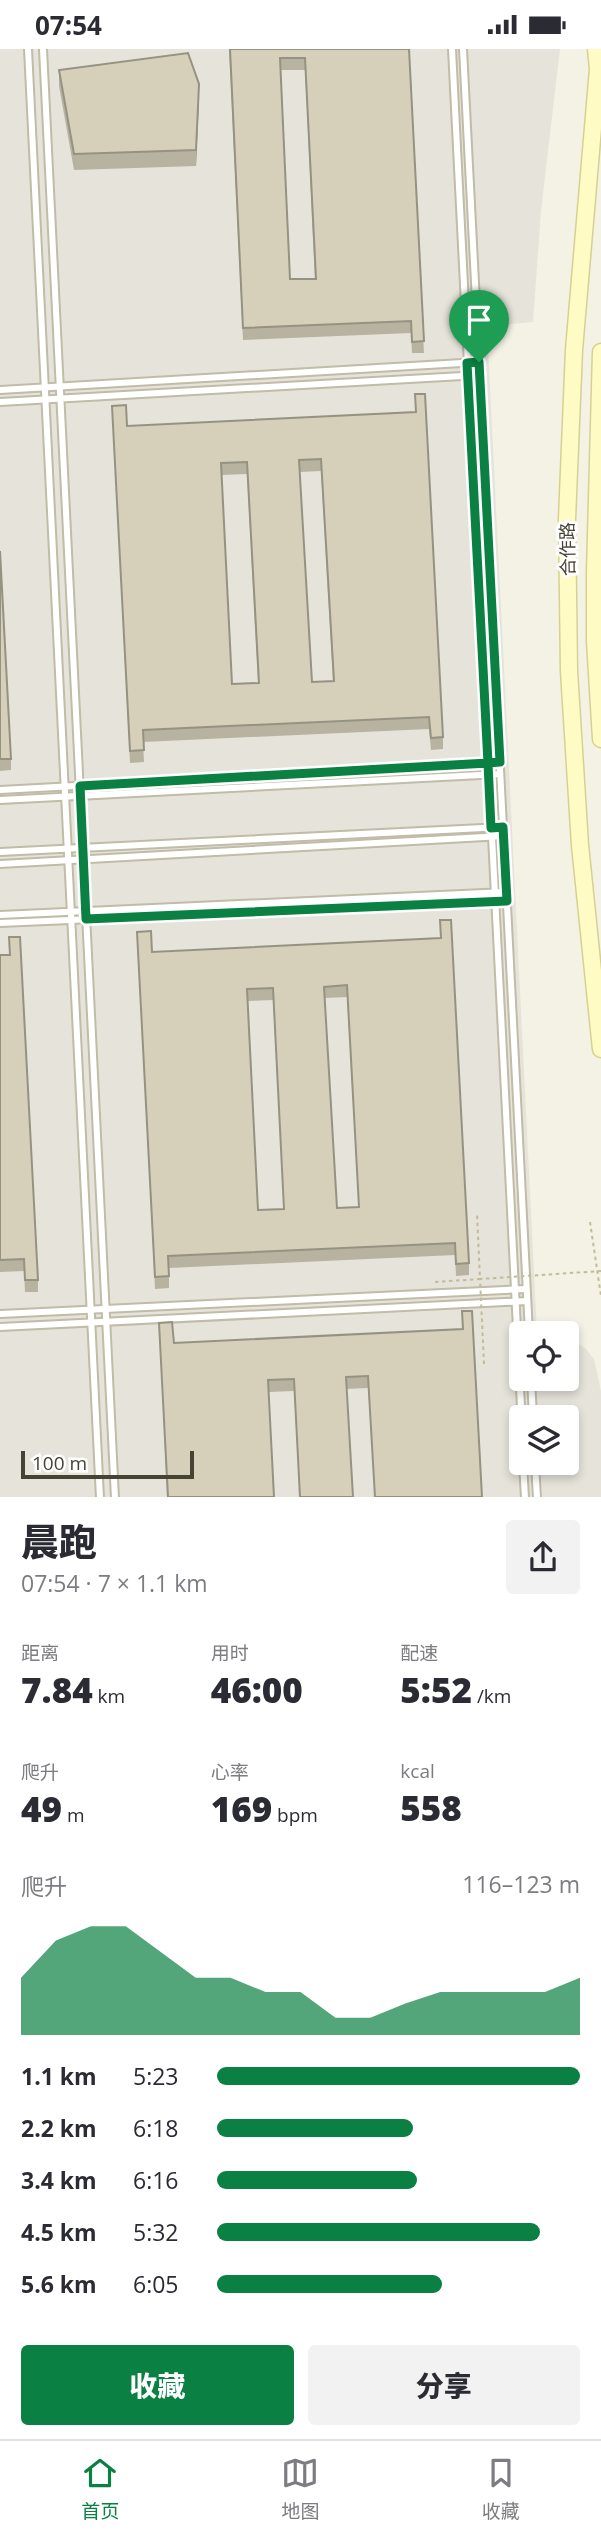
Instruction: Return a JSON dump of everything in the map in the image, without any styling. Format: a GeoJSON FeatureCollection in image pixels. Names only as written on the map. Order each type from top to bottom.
{"type":"FeatureCollection","features":[{"type":"Feature","properties":{"kind":"main road","name":"合作路"},"geometry":{"type":"LineString","coordinates":[[596,49],[598,69],[574,350],[567,519],[569,671],[579,832],[601,1049]]}},
{"type":"Feature","properties":{"kind":"main road"},"geometry":{"type":"LineString","coordinates":[[601,352],[595,560],[601,739]]}},
{"type":"Feature","properties":{"kind":"lane"},"geometry":{"type":"LineString","coordinates":[[28,49],[100,1497]]}},
{"type":"Feature","properties":{"kind":"lane"},"geometry":{"type":"LineString","coordinates":[[43,49],[116,1497]]}},
{"type":"Feature","properties":{"kind":"lane"},"geometry":{"type":"LineString","coordinates":[[452,49],[521,1405]]}},
{"type":"Feature","properties":{"kind":"lane"},"geometry":{"type":"LineString","coordinates":[[463,49],[528,1321]]}},
{"type":"Feature","properties":{"kind":"lane"},"geometry":{"type":"LineString","coordinates":[[0,390],[479,362]]}},
{"type":"Feature","properties":{"kind":"lane"},"geometry":{"type":"LineString","coordinates":[[0,402],[480,375]]}},
{"type":"Feature","properties":{"kind":"lane"},"geometry":{"type":"LineString","coordinates":[[0,790],[500,762]]}},
{"type":"Feature","properties":{"kind":"lane"},"geometry":{"type":"LineString","coordinates":[[0,800],[500,774]]}},
{"type":"Feature","properties":{"kind":"lane"},"geometry":{"type":"LineString","coordinates":[[0,852],[503,827]]}},
{"type":"Feature","properties":{"kind":"lane"},"geometry":{"type":"LineString","coordinates":[[0,864],[503,836]]}},
{"type":"Feature","properties":{"kind":"lane"},"geometry":{"type":"LineString","coordinates":[[0,923],[71,916],[86,911],[506,891]]}},
{"type":"Feature","properties":{"kind":"lane"},"geometry":{"type":"LineString","coordinates":[[0,915],[71,916],[86,919],[507,901]]}},
{"type":"Feature","properties":{"kind":"lane"},"geometry":{"type":"LineString","coordinates":[[0,1314],[527,1289]]}},
{"type":"Feature","properties":{"kind":"lane"},"geometry":{"type":"LineString","coordinates":[[0,1327],[527,1301]]}},
{"type":"Feature","properties":{"kind":"lane"},"geometry":{"type":"LineString","coordinates":[[524,1475],[525,1497]]}},
{"type":"Feature","properties":{"kind":"lane"},"geometry":{"type":"LineString","coordinates":[[536,1475],[537,1497]]}},
{"type":"Feature","properties":{"kind":"path"},"geometry":{"type":"LineString","coordinates":[[477,1213],[484,1364]]}},
{"type":"Feature","properties":{"kind":"path"},"geometry":{"type":"LineString","coordinates":[[590,1222],[601,1296]]}},
{"type":"Feature","properties":{"kind":"path"},"geometry":{"type":"LineString","coordinates":[[435,1282],[599,1271]]}},
{"type":"Feature","properties":{"kind":"shaded area"},"geometry":{"type":"Polygon","coordinates":[[[0,49],[560,49],[541,211],[533,322],[487,326],[536,1321],[509,1321],[509,1391],[579,1391],[579,1344],[594,1359],[601,1391],[601,1497],[0,1497],[0,49]]]}},
{"type":"Feature","properties":{"kind":"building"},"geometry":{"type":"Polygon","coordinates":[[[230,49],[409,49],[424,341],[412,342],[411,321],[243,328],[230,49]],[[280,58],[290,279],[316,279],[305,58],[280,58]]]}},
{"type":"Feature","properties":{"kind":"building"},"geometry":{"type":"Polygon","coordinates":[[[188,53],[199,84],[196,150],[74,154],[59,70],[188,53]]]}},
{"type":"Feature","properties":{"kind":"building"},"geometry":{"type":"Polygon","coordinates":[[[415,394],[425,394],[443,737],[431,738],[429,717],[143,730],[144,750],[130,751],[112,406],[126,405],[127,426],[416,412],[415,394]],[[321,459],[299,460],[312,682],[334,681],[321,459]],[[247,462],[221,463],[232,684],[259,683],[247,462]]]}},
{"type":"Feature","properties":{"kind":"building"},"geometry":{"type":"Polygon","coordinates":[[[0,551],[11,759],[0,759],[0,551]]]}},
{"type":"Feature","properties":{"kind":"building"},"geometry":{"type":"Polygon","coordinates":[[[440,920],[451,920],[469,1263],[456,1264],[455,1243],[168,1256],[169,1276],[155,1277],[137,932],[151,931],[152,952],[441,938],[440,920]],[[347,985],[324,987],[337,1208],[359,1207],[347,985]],[[273,988],[247,989],[258,1210],[284,1209],[273,988]]]}},
{"type":"Feature","properties":{"kind":"building"},"geometry":{"type":"Polygon","coordinates":[[[9,937],[20,937],[38,1280],[25,1280],[24,1259],[0,1260],[0,955],[10,955],[9,937]]]}},
{"type":"Feature","properties":{"kind":"building"},"geometry":{"type":"Polygon","coordinates":[[[462,1311],[472,1311],[482,1497],[375,1497],[368,1376],[346,1377],[353,1497],[300,1497],[294,1379],[268,1380],[274,1497],[168,1497],[159,1323],[172,1322],[174,1343],[463,1329],[462,1311]]]}},
{"type":"Feature","properties":{"kind":"route"},"geometry":{"type":"LineString","coordinates":[[479,362],[467,363],[488,763],[488,775],[491,828],[503,827],[507,901],[86,919],[80,786],[284,774],[488,763],[500,762],[479,362]]}}]}
